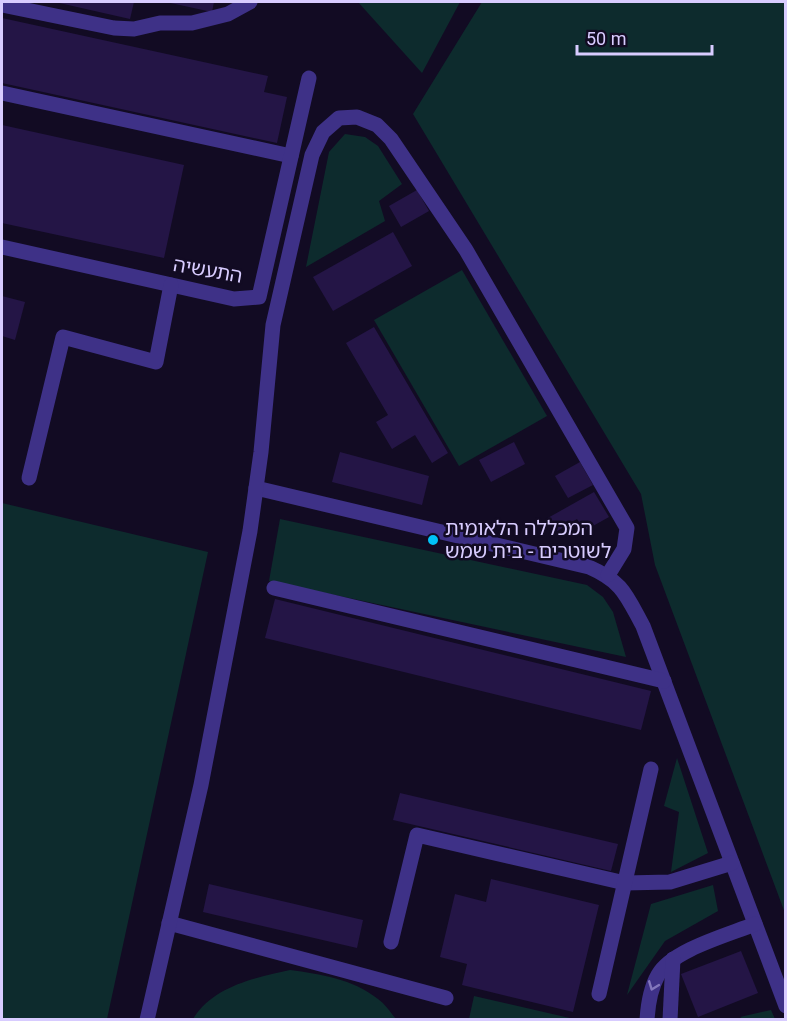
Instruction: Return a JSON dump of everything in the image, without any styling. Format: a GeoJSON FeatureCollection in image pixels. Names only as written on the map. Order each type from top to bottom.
{"type":"FeatureCollection","features":[{"type":"Feature","properties":{"kind":"street"},"geometry":{"type":"LineString","coordinates":[[2,5],[114,28],[135,29],[160,22],[192,23],[228,14],[250,2]]}},
{"type":"Feature","properties":{"kind":"street","name":"התעשיה"},"geometry":{"type":"LineString","coordinates":[[2,248],[234,299],[259,297],[309,78]]}},
{"type":"Feature","properties":{"kind":"street"},"geometry":{"type":"LineString","coordinates":[[2,93],[291,156]]}},
{"type":"Feature","properties":{"kind":"street"},"geometry":{"type":"LineString","coordinates":[[147,1020],[201,784],[250,531],[273,325],[312,155],[323,132],[339,118],[357,117],[377,125],[391,139],[466,250],[627,528],[624,549],[608,575]]}},
{"type":"Feature","properties":{"kind":"street"},"geometry":{"type":"LineString","coordinates":[[29,478],[63,337],[156,362],[171,285]]}},
{"type":"Feature","properties":{"kind":"street"},"geometry":{"type":"LineString","coordinates":[[256,488],[589,567],[608,575],[623,590],[643,626],[786,1006]]}},
{"type":"Feature","properties":{"kind":"street"},"geometry":{"type":"LineString","coordinates":[[274,588],[664,681]]}},
{"type":"Feature","properties":{"kind":"street"},"geometry":{"type":"LineString","coordinates":[[599,994],[651,770]]}},
{"type":"Feature","properties":{"kind":"street"},"geometry":{"type":"LineString","coordinates":[[390,942],[417,835],[625,882],[670,882],[732,863]]}},
{"type":"Feature","properties":{"kind":"street"},"geometry":{"type":"LineString","coordinates":[[169,923],[446,998]]}},
{"type":"Feature","properties":{"kind":"street"},"geometry":{"type":"LineString","coordinates":[[647,1020],[649,998],[658,974],[673,959],[755,924]]}},
{"type":"Feature","properties":{"kind":"street"},"geometry":{"type":"LineString","coordinates":[[670,1020],[673,959]]}},
{"type":"Feature","properties":{"kind":"green space"},"geometry":{"type":"Polygon","coordinates":[[[358,2],[460,2],[422,73],[358,2]]]}},
{"type":"Feature","properties":{"kind":"green space"},"geometry":{"type":"Polygon","coordinates":[[[482,2],[785,2],[785,913],[655,565],[641,494],[413,114],[482,2]]]}},
{"type":"Feature","properties":{"kind":"green space"},"geometry":{"type":"Polygon","coordinates":[[[345,134],[365,137],[378,146],[402,184],[379,201],[385,221],[306,267],[329,152],[345,134]]]}},
{"type":"Feature","properties":{"kind":"green space"},"geometry":{"type":"Polygon","coordinates":[[[462,270],[547,416],[459,466],[374,320],[462,270]]]}},
{"type":"Feature","properties":{"kind":"green space"},"geometry":{"type":"Polygon","coordinates":[[[2,503],[208,552],[107,1019],[2,1019],[2,503]]]}},
{"type":"Feature","properties":{"kind":"green space"},"geometry":{"type":"Polygon","coordinates":[[[280,519],[587,585],[603,597],[613,612],[626,657],[269,581],[280,519]]]}},
{"type":"Feature","properties":{"kind":"green space"},"geometry":{"type":"Polygon","coordinates":[[[677,758],[708,853],[671,872],[679,812],[664,806],[677,758]]]}},
{"type":"Feature","properties":{"kind":"green space"},"geometry":{"type":"Polygon","coordinates":[[[713,885],[718,911],[665,941],[627,995],[651,904],[713,885]]]}},
{"type":"Feature","properties":{"kind":"green space"},"geometry":{"type":"Polygon","coordinates":[[[290,970],[324,976],[358,987],[381,1001],[396,1019],[193,1019],[201,1008],[223,991],[249,980],[290,970]]]}},
{"type":"Feature","properties":{"kind":"green space"},"geometry":{"type":"Polygon","coordinates":[[[474,996],[574,1019],[469,1019],[474,996]]]}},
{"type":"Feature","properties":{"kind":"green space"},"geometry":{"type":"Polygon","coordinates":[[[771,1010],[775,1019],[743,1019],[740,1017],[771,1010]]]}},
{"type":"Feature","properties":{"kind":"building"},"geometry":{"type":"Polygon","coordinates":[[[55,2],[134,2],[130,19],[55,2]]]}},
{"type":"Feature","properties":{"kind":"building"},"geometry":{"type":"Polygon","coordinates":[[[166,2],[214,2],[212,12],[166,2]]]}},
{"type":"Feature","properties":{"kind":"building"},"geometry":{"type":"Polygon","coordinates":[[[2,18],[268,76],[264,92],[287,97],[277,143],[2,83],[2,18]]]}},
{"type":"Feature","properties":{"kind":"building"},"geometry":{"type":"Polygon","coordinates":[[[2,125],[184,165],[164,258],[2,223],[2,125]]]}},
{"type":"Feature","properties":{"kind":"building"},"geometry":{"type":"Polygon","coordinates":[[[417,190],[429,211],[401,227],[389,206],[417,190]]]}},
{"type":"Feature","properties":{"kind":"building"},"geometry":{"type":"Polygon","coordinates":[[[393,232],[412,266],[333,311],[313,277],[393,232]]]}},
{"type":"Feature","properties":{"kind":"building"},"geometry":{"type":"Polygon","coordinates":[[[2,296],[25,302],[15,340],[2,336],[2,296]]]}},
{"type":"Feature","properties":{"kind":"building"},"geometry":{"type":"Polygon","coordinates":[[[374,327],[448,453],[432,463],[415,435],[392,449],[376,422],[388,415],[346,343],[374,327]]]}},
{"type":"Feature","properties":{"kind":"building"},"geometry":{"type":"Polygon","coordinates":[[[514,442],[525,464],[491,482],[479,460],[514,442]]]}},
{"type":"Feature","properties":{"kind":"building"},"geometry":{"type":"Polygon","coordinates":[[[340,452],[429,476],[422,505],[332,482],[340,452]]]}},
{"type":"Feature","properties":{"kind":"building"},"geometry":{"type":"Polygon","coordinates":[[[580,462],[593,485],[568,498],[555,476],[580,462]]]}},
{"type":"Feature","properties":{"kind":"building"},"geometry":{"type":"Polygon","coordinates":[[[594,492],[609,517],[584,531],[577,519],[554,533],[546,519],[594,492]]]}},
{"type":"Feature","properties":{"kind":"building"},"geometry":{"type":"Polygon","coordinates":[[[275,599],[651,691],[641,730],[265,638],[275,599]]]}},
{"type":"Feature","properties":{"kind":"building"},"geometry":{"type":"Polygon","coordinates":[[[400,793],[618,844],[611,871],[393,820],[400,793]]]}},
{"type":"Feature","properties":{"kind":"building"},"geometry":{"type":"Polygon","coordinates":[[[491,879],[599,905],[573,1012],[462,985],[467,964],[440,957],[455,894],[486,902],[491,879]]]}},
{"type":"Feature","properties":{"kind":"building"},"geometry":{"type":"Polygon","coordinates":[[[209,884],[363,920],[357,948],[203,912],[209,884]]]}},
{"type":"Feature","properties":{"kind":"building"},"geometry":{"type":"Polygon","coordinates":[[[741,951],[758,993],[698,1017],[681,974],[741,951]]]}},
{"type":"Feature","properties":{"kind":"place","name":"המכללה הלאומית לשוטרים - בית שמש"},"geometry":{"type":"Point","coordinates":[433,540]}}]}
